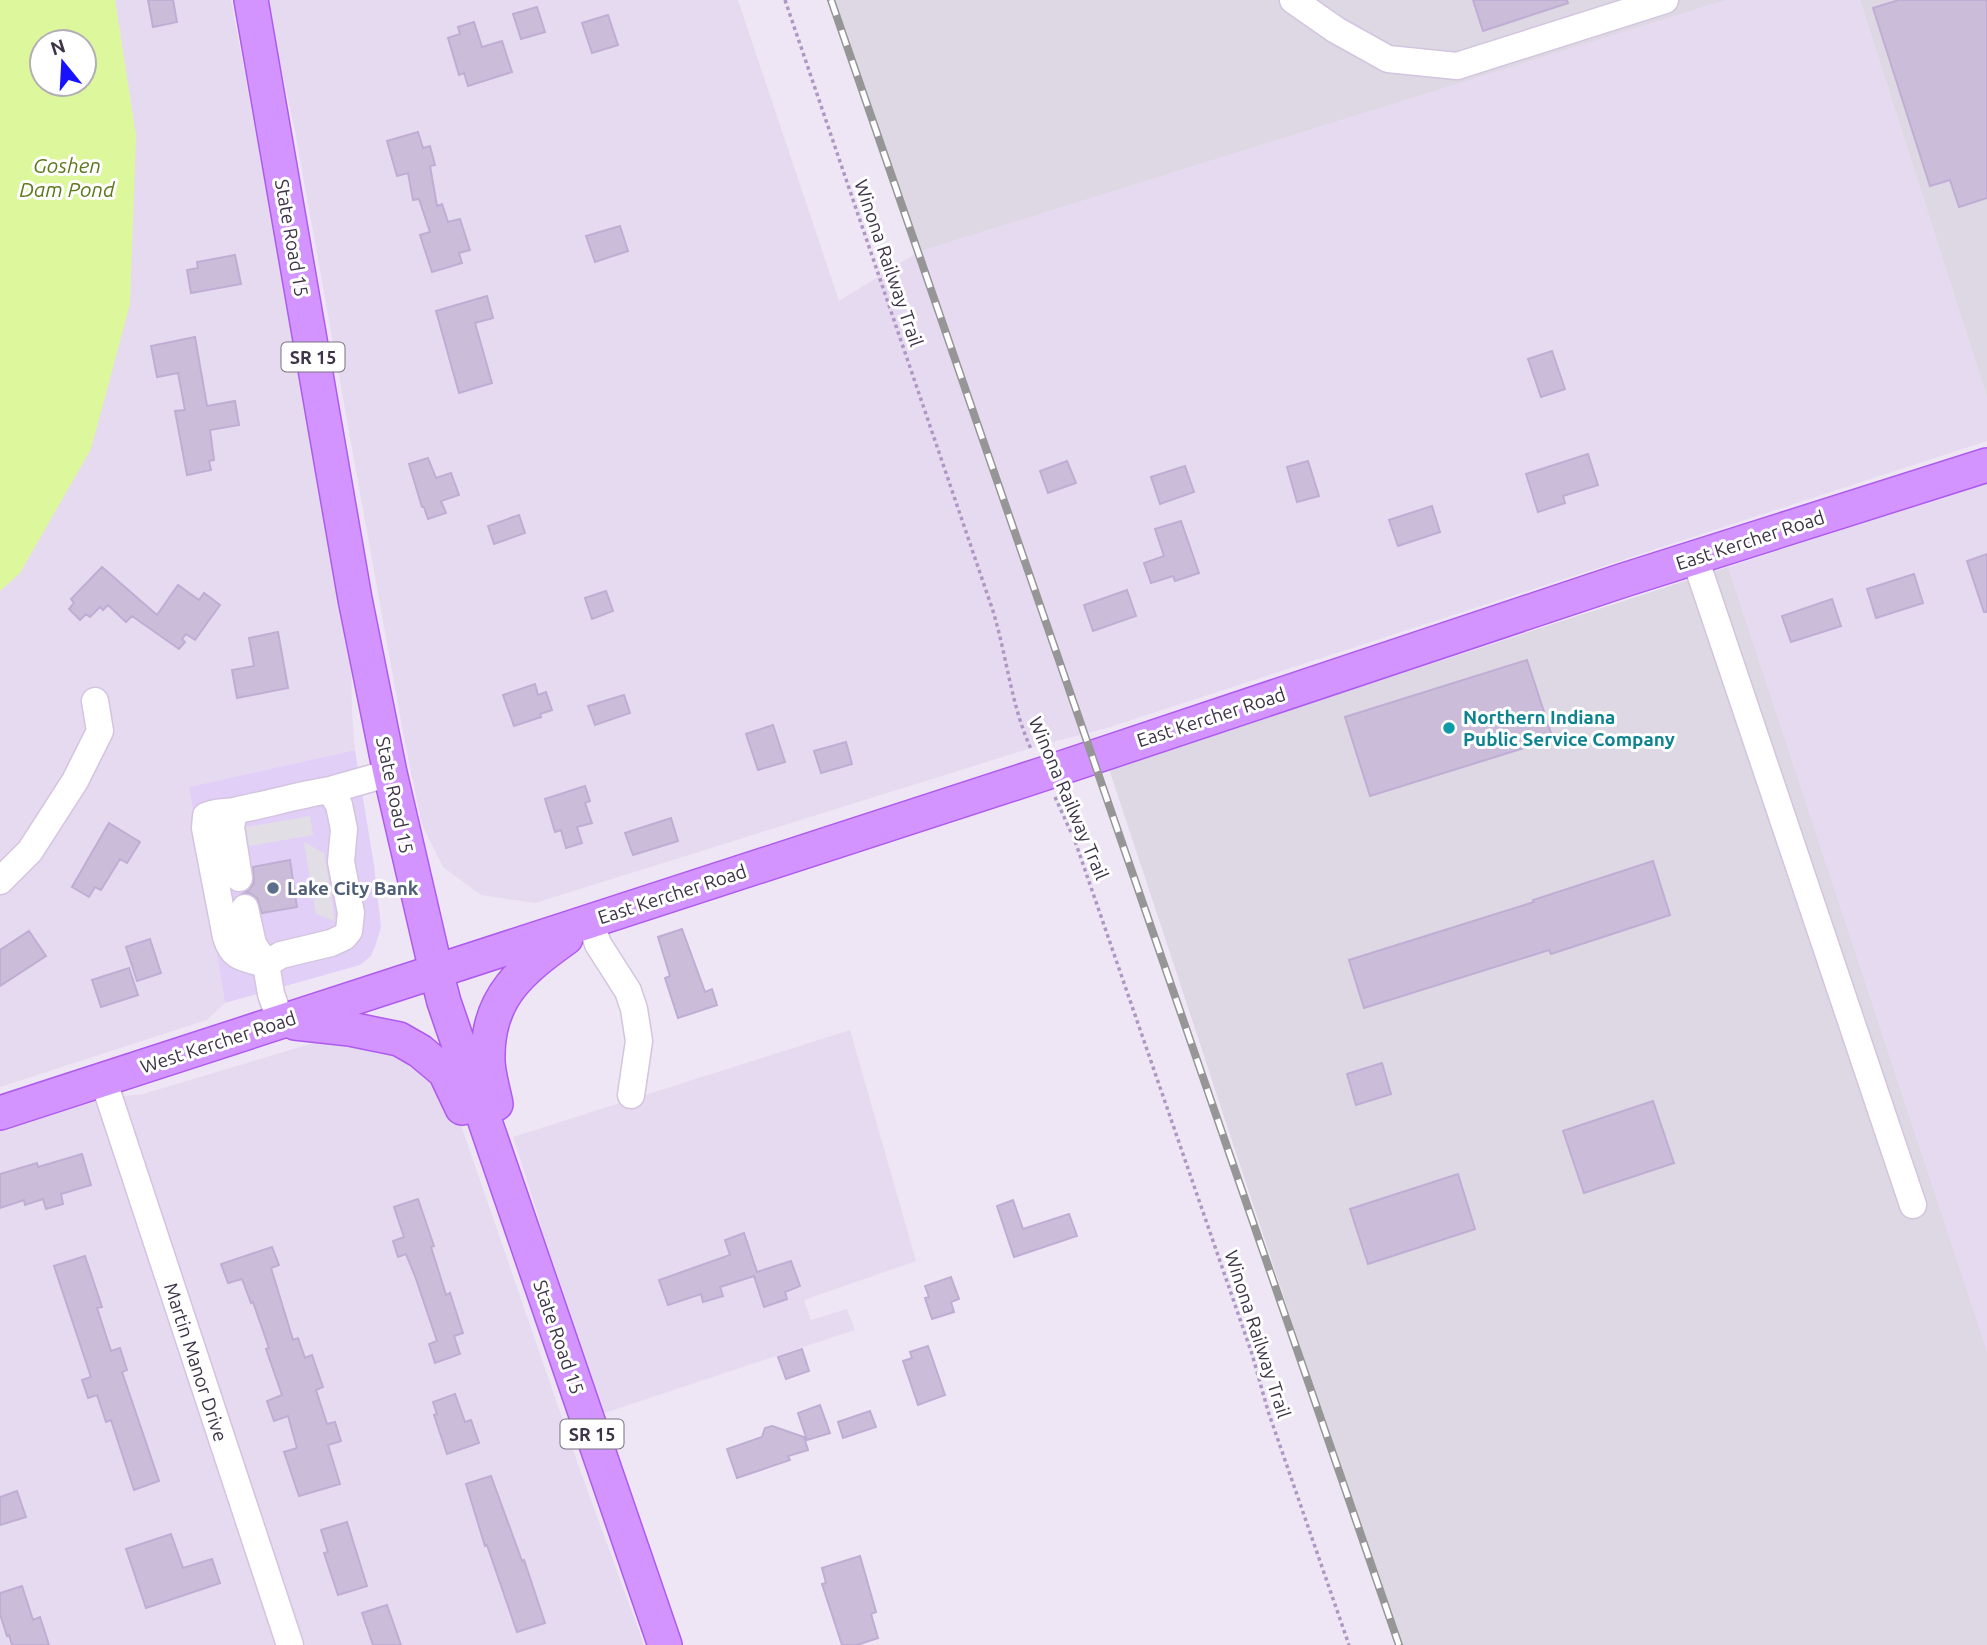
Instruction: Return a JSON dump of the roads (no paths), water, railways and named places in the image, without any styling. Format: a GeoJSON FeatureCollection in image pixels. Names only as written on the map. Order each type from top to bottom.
{"type":"FeatureCollection","features":[{"type":"Feature","properties":{"kind":"main road","name":"State Road 15"},"geometry":{"type":"LineString","coordinates":[[251,0],[355,599],[390,773],[436,971],[519,1223],[665,1645]]}},
{"type":"Feature","properties":{"kind":"main road","name":"East Kercher Road"},"geometry":{"type":"LineString","coordinates":[[436,971],[1695,558],[1987,465]]}},
{"type":"Feature","properties":{"kind":"main road"},"geometry":{"type":"LineString","coordinates":[[519,1223],[487,1058],[489,1028],[501,999],[514,981],[531,963],[590,921]]}},
{"type":"Feature","properties":{"kind":"main road","name":"West Kercher Road"},"geometry":{"type":"LineString","coordinates":[[0,1113],[436,971]]}},
{"type":"Feature","properties":{"kind":"main road"},"geometry":{"type":"LineString","coordinates":[[281,1022],[376,1033],[399,1039],[421,1051],[445,1072],[519,1223]]}},
{"type":"Feature","properties":{"kind":"street"},"geometry":{"type":"LineString","coordinates":[[1293,0],[1336,30],[1388,59],[1457,66],[1665,0]]}},
{"type":"Feature","properties":{"kind":"street"},"geometry":{"type":"LineString","coordinates":[[1695,558],[1913,1205]]}},
{"type":"Feature","properties":{"kind":"street"},"geometry":{"type":"LineString","coordinates":[[0,881],[30,852],[75,781],[100,731],[95,701]]}},
{"type":"Feature","properties":{"kind":"street"},"geometry":{"type":"LineString","coordinates":[[330,790],[339,805],[344,829],[341,862],[351,913],[349,931],[344,937],[331,943],[281,955],[266,964],[239,956],[231,951],[226,937],[205,828],[206,816],[214,812],[234,811],[330,790],[390,773]]}},
{"type":"Feature","properties":{"kind":"street"},"geometry":{"type":"LineString","coordinates":[[234,811],[231,827],[239,878]]}},
{"type":"Feature","properties":{"kind":"street"},"geometry":{"type":"LineString","coordinates":[[245,908],[253,944],[266,964],[271,994],[281,1022]]}},
{"type":"Feature","properties":{"kind":"street"},"geometry":{"type":"LineString","coordinates":[[590,921],[598,944],[628,992],[634,1009],[639,1041],[631,1095]]}},
{"type":"Feature","properties":{"kind":"street","name":"Martin Manor Drive"},"geometry":{"type":"LineString","coordinates":[[103,1079],[290,1645]]}},
{"type":"Feature","properties":{"kind":"water","name":"Goshen Dam Pond"},"geometry":{"type":"Polygon","coordinates":[[[0,0],[115,0],[136,136],[130,304],[91,449],[20,573],[0,591],[0,0]]]}},
{"type":"Feature","properties":{"kind":"railway"},"geometry":{"type":"LineString","coordinates":[[831,0],[1399,1645]]}},
{"type":"Feature","properties":{"kind":"place","name":"Northern Indiana Public Service Company"},"geometry":{"type":"Point","coordinates":[1449,728]}},
{"type":"Feature","properties":{"kind":"place","name":"Lake City Bank"},"geometry":{"type":"Point","coordinates":[273,888]}}]}
